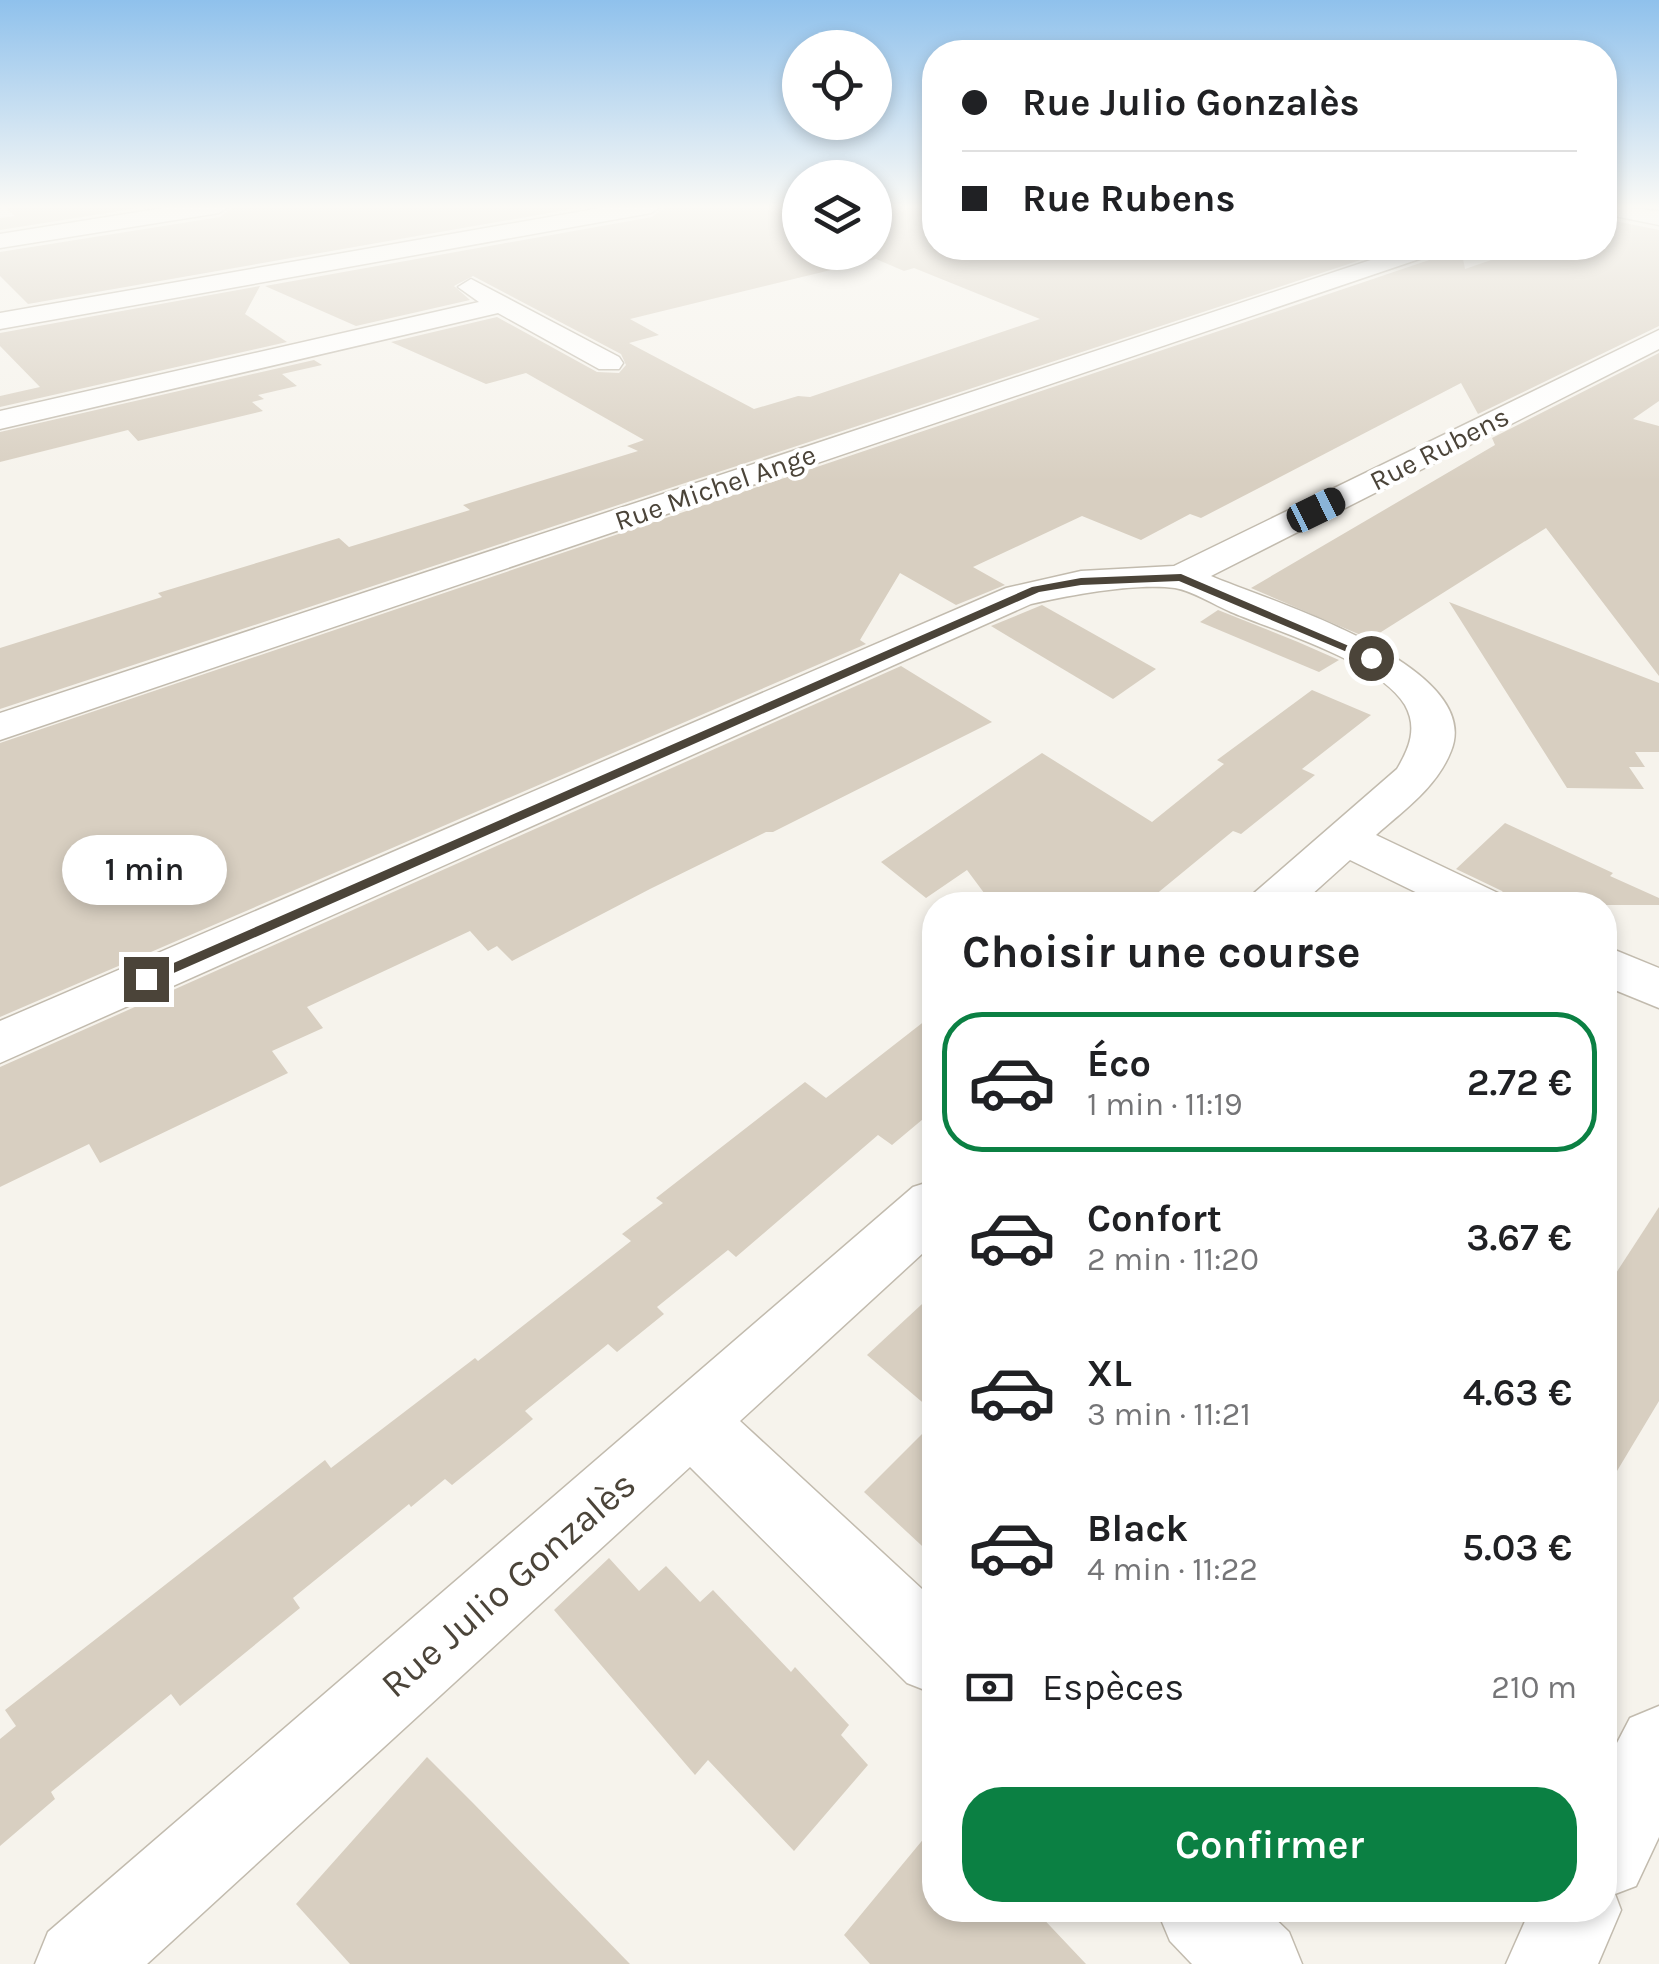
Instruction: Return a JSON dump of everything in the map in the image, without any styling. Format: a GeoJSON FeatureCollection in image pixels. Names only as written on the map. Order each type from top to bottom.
{"type":"FeatureCollection","features":[{"type":"Feature","properties":{"kind":"street"},"geometry":{"type":"LineString","coordinates":[[93,298],[100,303]]}},
{"type":"Feature","properties":{"kind":"street"},"geometry":{"type":"LineString","coordinates":[[0,321],[131,298]]}},
{"type":"Feature","properties":{"kind":"street"},"geometry":{"type":"LineString","coordinates":[[491,298],[609,363]]}},
{"type":"Feature","properties":{"kind":"street","name":"Rue Michel Ange"},"geometry":{"type":"LineString","coordinates":[[0,728],[1281,298]]}},
{"type":"Feature","properties":{"kind":"street"},"geometry":{"type":"LineString","coordinates":[[0,420],[502,304]]}},
{"type":"Feature","properties":{"kind":"street","name":"Rue Rubens"},"geometry":{"type":"LineString","coordinates":[[0,1043],[1019,596],[1081,582],[1181,577],[1659,338]]}},
{"type":"Feature","properties":{"kind":"street"},"geometry":{"type":"LineString","coordinates":[[1181,577],[1371,658],[1402,678],[1425,703],[1434,730],[1431,754],[1414,777],[1284,892]]}},
{"type":"Feature","properties":{"kind":"street"},"geometry":{"type":"LineString","coordinates":[[1344,838],[1456,892]]}},
{"type":"Feature","properties":{"kind":"street"},"geometry":{"type":"LineString","coordinates":[[1617,970],[1659,990]]}},
{"type":"Feature","properties":{"kind":"street","name":"Rue Julio Gonzalès"},"geometry":{"type":"LineString","coordinates":[[80,1964],[922,1217]]}},
{"type":"Feature","properties":{"kind":"street"},"geometry":{"type":"LineString","coordinates":[[692,1422],[922,1643]]}},
{"type":"Feature","properties":{"kind":"street"},"geometry":{"type":"LineString","coordinates":[[1617,1831],[1659,1746]]}},
{"type":"Feature","properties":{"kind":"street"},"geometry":{"type":"LineString","coordinates":[[1214,1922],[1258,1964]]}},
{"type":"Feature","properties":{"kind":"street"},"geometry":{"type":"LineString","coordinates":[[1550,1964],[1572,1922]]}},
{"type":"Feature","properties":{"kind":"building"},"geometry":{"type":"Polygon","coordinates":[[[22,298],[64,298],[28,304],[22,298]]]}},
{"type":"Feature","properties":{"kind":"building"},"geometry":{"type":"Polygon","coordinates":[[[196,298],[254,298],[245,314],[287,342],[0,407],[0,396],[40,387],[0,346],[0,333],[196,298]]]}},
{"type":"Feature","properties":{"kind":"building"},"geometry":{"type":"Polygon","coordinates":[[[292,298],[467,298],[470,300],[356,326],[292,298]]]}},
{"type":"Feature","properties":{"kind":"building"},"geometry":{"type":"Polygon","coordinates":[[[514,298],[718,298],[630,319],[659,335],[629,343],[754,409],[798,396],[810,397],[1040,319],[987,298],[1247,298],[0,709],[0,648],[162,597],[158,593],[339,538],[349,547],[470,510],[463,505],[638,451],[627,446],[644,440],[526,373],[486,384],[391,342],[497,317],[597,372],[619,373],[626,365],[621,354],[514,298]]]}},
{"type":"Feature","properties":{"kind":"building"},"geometry":{"type":"Polygon","coordinates":[[[1318,298],[1659,298],[1659,326],[1478,414],[1461,383],[1201,518],[1190,514],[1141,540],[1082,516],[973,567],[1005,585],[956,605],[900,573],[860,640],[866,644],[0,1017],[0,743],[1318,298]]]}},
{"type":"Feature","properties":{"kind":"building"},"geometry":{"type":"Polygon","coordinates":[[[1659,353],[1659,401],[1633,419],[1659,426],[1659,676],[1546,528],[1370,639],[1251,588],[1495,445],[1492,438],[1659,353]]]}},
{"type":"Feature","properties":{"kind":"building"},"geometry":{"type":"Polygon","coordinates":[[[314,360],[322,365],[282,374],[297,386],[258,395],[264,399],[252,402],[263,411],[138,441],[128,430],[0,462],[0,432],[314,360]]]}},
{"type":"Feature","properties":{"kind":"building"},"geometry":{"type":"Polygon","coordinates":[[[1449,602],[1659,683],[1659,752],[1635,752],[1645,767],[1629,767],[1644,789],[1567,788],[1449,602]]]}},
{"type":"Feature","properties":{"kind":"building"},"geometry":{"type":"Polygon","coordinates":[[[1042,605],[1156,669],[1113,699],[991,626],[1042,605]]]}},
{"type":"Feature","properties":{"kind":"building"},"geometry":{"type":"Polygon","coordinates":[[[1218,610],[1339,660],[1319,672],[1200,622],[1218,610]]]}},
{"type":"Feature","properties":{"kind":"building"},"geometry":{"type":"Polygon","coordinates":[[[901,666],[992,722],[512,961],[497,946],[488,951],[470,931],[307,1007],[323,1028],[272,1051],[288,1073],[100,1163],[89,1144],[0,1187],[0,1067],[901,666]]]}},
{"type":"Feature","properties":{"kind":"building"},"geometry":{"type":"Polygon","coordinates":[[[1312,690],[1371,715],[1302,769],[1315,775],[1241,834],[1233,831],[1159,892],[983,892],[967,870],[935,892],[922,895],[881,862],[1042,753],[1152,822],[1224,764],[1217,760],[1312,690]]]}},
{"type":"Feature","properties":{"kind":"building"},"geometry":{"type":"Polygon","coordinates":[[[1505,823],[1613,873],[1610,876],[1659,898],[1659,905],[1617,905],[1617,892],[1503,892],[1456,869],[1505,823]]]}},
{"type":"Feature","properties":{"kind":"building"},"geometry":{"type":"Polygon","coordinates":[[[922,1023],[922,1120],[892,1145],[878,1135],[736,1257],[728,1250],[657,1307],[664,1314],[617,1352],[608,1344],[525,1411],[533,1419],[504,1443],[452,1485],[445,1479],[411,1507],[409,1504],[293,1598],[300,1608],[180,1706],[171,1694],[51,1792],[55,1799],[0,1846],[0,1739],[16,1726],[5,1710],[325,1460],[331,1468],[475,1358],[478,1361],[631,1241],[622,1234],[663,1203],[656,1198],[805,1082],[826,1098],[922,1023]]]}},
{"type":"Feature","properties":{"kind":"building"},"geometry":{"type":"Polygon","coordinates":[[[1659,1207],[1659,1401],[1617,1471],[1617,1272],[1659,1207]]]}},
{"type":"Feature","properties":{"kind":"building"},"geometry":{"type":"Polygon","coordinates":[[[922,1304],[922,1402],[867,1355],[922,1304]]]}},
{"type":"Feature","properties":{"kind":"building"},"geometry":{"type":"Polygon","coordinates":[[[922,1434],[922,1546],[864,1492],[922,1434]]]}},
{"type":"Feature","properties":{"kind":"building"},"geometry":{"type":"Polygon","coordinates":[[[609,1558],[639,1591],[666,1566],[700,1602],[713,1590],[791,1672],[795,1667],[849,1725],[841,1735],[868,1765],[794,1851],[708,1760],[695,1775],[554,1610],[609,1558]]]}},
{"type":"Feature","properties":{"kind":"building"},"geometry":{"type":"Polygon","coordinates":[[[427,1757],[630,1964],[350,1964],[296,1904],[427,1757]]]}},
{"type":"Feature","properties":{"kind":"building"},"geometry":{"type":"Polygon","coordinates":[[[922,1841],[922,1922],[1046,1922],[1086,1964],[870,1964],[844,1935],[922,1841]]]}},
{"type":"Feature","properties":{"kind":"route"},"geometry":{"type":"LineString","coordinates":[[146,979],[1036,590],[1081,582],[1181,577],[1371,658]]}}]}
